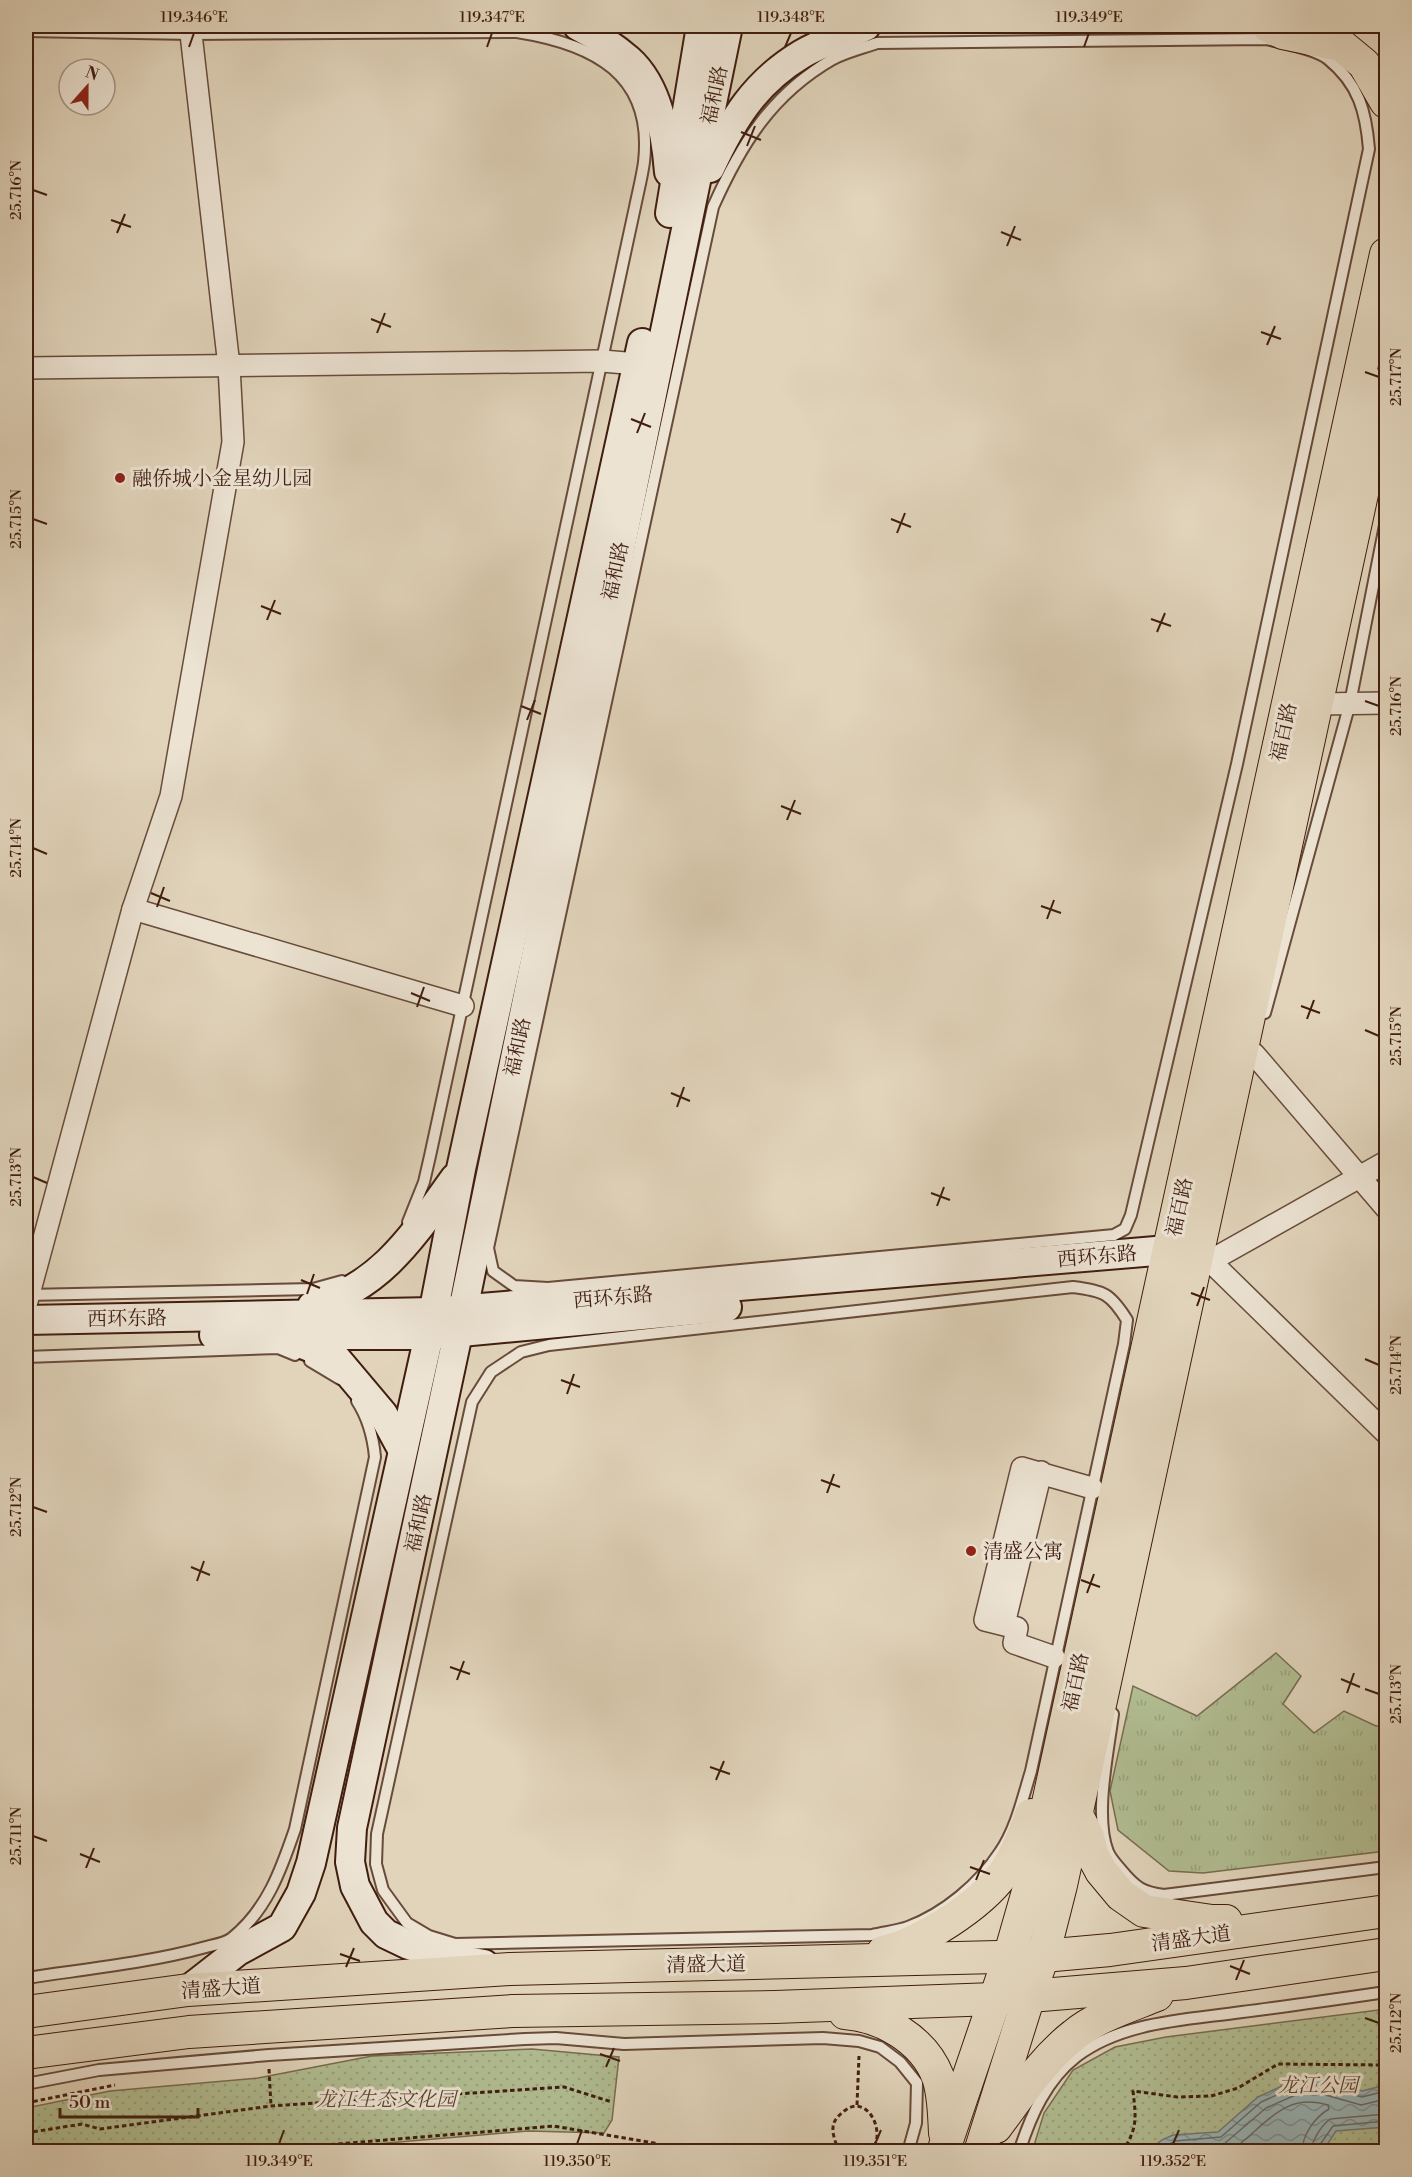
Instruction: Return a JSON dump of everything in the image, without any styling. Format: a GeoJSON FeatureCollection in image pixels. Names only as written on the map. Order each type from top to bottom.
{"type":"FeatureCollection","features":[{"type":"Feature","properties":{"kind":"main road"},"geometry":{"type":"LineString","coordinates":[[1268,26],[1283,33],[1341,45],[1364,64],[1386,102]]}},
{"type":"Feature","properties":{"kind":"main road","name":"福百路"},"geometry":{"type":"LineString","coordinates":[[944,2147],[1009,1958],[1031,1881],[1068,1713],[1195,1258],[1386,254]]}},
{"type":"Feature","properties":{"kind":"main road","name":"福百路"},"geometry":{"type":"LineString","coordinates":[[981,2151],[1043,1956],[1076,1813],[1386,383]]}},
{"type":"Feature","properties":{"kind":"main road"},"geometry":{"type":"LineString","coordinates":[[843,1961],[889,1951],[927,1935],[955,1917],[990,1889],[1004,1873],[1022,1840],[1038,1793],[1047,1756],[1068,1713]]}},
{"type":"Feature","properties":{"kind":"main road"},"geometry":{"type":"LineString","coordinates":[[1076,1813],[1101,1871],[1121,1894],[1144,1911],[1212,1921],[1314,1920]]}},
{"type":"Feature","properties":{"kind":"main road","name":"清盛大道"},"geometry":{"type":"LineString","coordinates":[[26,2012],[188,1990],[510,1969],[1043,1956],[1110,1950],[1386,1911]]}},
{"type":"Feature","properties":{"kind":"main road"},"geometry":{"type":"LineString","coordinates":[[26,2054],[189,2032],[467,2014],[994,1999],[1186,1983],[1386,1954]]}},
{"type":"Feature","properties":{"kind":"main road"},"geometry":{"type":"LineString","coordinates":[[981,2151],[1040,2068],[1074,2034],[1108,2016],[1186,1983]]}},
{"type":"Feature","properties":{"kind":"main road"},"geometry":{"type":"LineString","coordinates":[[776,2007],[854,2014],[893,2027],[914,2042],[931,2061],[938,2079],[944,2147]]}},
{"type":"Feature","properties":{"kind":"street"},"geometry":{"type":"LineString","coordinates":[[578,26],[629,60],[647,82],[657,105],[680,210]]}},
{"type":"Feature","properties":{"kind":"street","name":"福和路"},"geometry":{"type":"LineString","coordinates":[[510,1969],[449,1958],[409,1945],[386,1934],[374,1922],[355,1886],[350,1862],[352,1828],[461,1321],[680,210],[701,26]]}},
{"type":"Feature","properties":{"kind":"street","name":"福和路"},"geometry":{"type":"LineString","coordinates":[[188,1990],[238,1951],[282,1927],[301,1893],[311,1863],[431,1323],[461,1169],[638,364],[728,26]]}},
{"type":"Feature","properties":{"kind":"street"},"geometry":{"type":"LineString","coordinates":[[680,210],[738,112],[755,93],[803,53],[866,26]]}},
{"type":"Feature","properties":{"kind":"street"},"geometry":{"type":"LineString","coordinates":[[26,1304],[133,909],[171,796],[232,442],[229,366],[191,34]]}},
{"type":"Feature","properties":{"kind":"street"},"geometry":{"type":"LineString","coordinates":[[26,368],[602,361],[638,364]]}},
{"type":"Feature","properties":{"kind":"street"},"geometry":{"type":"LineString","coordinates":[[1317,705],[1386,703]]}},
{"type":"Feature","properties":{"kind":"street"},"geometry":{"type":"LineString","coordinates":[[133,909],[463,1006]]}},
{"type":"Feature","properties":{"kind":"street"},"geometry":{"type":"LineString","coordinates":[[1254,1054],[1386,1208]]}},
{"type":"Feature","properties":{"kind":"street"},"geometry":{"type":"LineString","coordinates":[[1386,1162],[1195,1258],[1386,1433]]}},
{"type":"Feature","properties":{"kind":"street"},"geometry":{"type":"LineString","coordinates":[[282,1314],[347,1294],[376,1272],[413,1236],[461,1169]]}},
{"type":"Feature","properties":{"kind":"street","name":"西环东路"},"geometry":{"type":"LineString","coordinates":[[26,1338],[245,1335],[461,1321],[1195,1258]]}},
{"type":"Feature","properties":{"kind":"street","name":"西环东路"},"geometry":{"type":"LineString","coordinates":[[26,1304],[282,1314],[431,1323]]}},
{"type":"Feature","properties":{"kind":"street"},"geometry":{"type":"LineString","coordinates":[[245,1335],[297,1341],[335,1357],[382,1414],[402,1449]]}},
{"type":"Feature","properties":{"kind":"street"},"geometry":{"type":"LineString","coordinates":[[1054,1657],[1014,1643],[1017,1628],[985,1620],[1022,1468],[1092,1488]]}},
{"type":"Feature","properties":{"kind":"lane"},"geometry":{"type":"LineString","coordinates":[[26,31],[191,34],[517,32],[552,38],[588,51],[610,65],[631,87],[643,117],[644,161],[463,1006],[424,1182],[412,1216],[395,1243],[369,1267],[352,1279],[313,1289],[26,1304]]}},
{"type":"Feature","properties":{"kind":"lane"},"geometry":{"type":"LineString","coordinates":[[1266,39],[1327,58],[1356,90],[1367,121],[1369,149],[1288,529],[1237,764],[1131,1215],[1125,1228],[1114,1235],[548,1288],[514,1286],[493,1271],[488,1248],[713,207],[739,153],[770,109],[805,78],[835,58],[877,43],[1266,39]]}},
{"type":"Feature","properties":{"kind":"lane"},"geometry":{"type":"LineString","coordinates":[[1263,1020],[1350,703],[1386,520]]}},
{"type":"Feature","properties":{"kind":"lane"},"geometry":{"type":"LineString","coordinates":[[1073,1287],[1098,1290],[1115,1302],[1127,1320],[1124,1344],[1054,1657],[1031,1771],[1017,1817],[1001,1851],[976,1882],[941,1911],[908,1927],[872,1935],[455,1944],[429,1936],[407,1923],[383,1890],[376,1864],[377,1834],[472,1402],[491,1372],[521,1352],[549,1345],[1073,1287]]}},
{"type":"Feature","properties":{"kind":"lane"},"geometry":{"type":"LineString","coordinates":[[26,1357],[278,1348],[318,1365],[345,1383],[368,1423],[375,1457],[295,1829],[282,1869],[263,1905],[230,1940],[150,1959],[26,1978]]}},
{"type":"Feature","properties":{"kind":"lane"},"geometry":{"type":"LineString","coordinates":[[1114,1700],[1102,1814],[1103,1837],[1109,1855],[1131,1882],[1145,1892],[1164,1895],[1386,1867]]}},
{"type":"Feature","properties":{"kind":"lane"},"geometry":{"type":"LineString","coordinates":[[1019,2151],[1036,2106],[1054,2079],[1077,2056],[1113,2036],[1160,2024],[1386,1992]]}},
{"type":"Feature","properties":{"kind":"lane"},"geometry":{"type":"LineString","coordinates":[[26,2084],[99,2070],[269,2055],[556,2038],[624,2044],[823,2038],[859,2041],[880,2047],[900,2061],[917,2083],[916,2123],[908,2151]]}},
{"type":"Feature","properties":{"kind":"path"},"geometry":{"type":"LineString","coordinates":[[856,2105],[859,2041]]}},
{"type":"Feature","properties":{"kind":"path"},"geometry":{"type":"LineString","coordinates":[[269,2055],[271,2106]]}},
{"type":"Feature","properties":{"kind":"path"},"geometry":{"type":"LineString","coordinates":[[1122,2151],[1132,2138],[1137,2123],[1133,2091],[1177,2097],[1211,2096],[1238,2088],[1278,2064],[1386,2065]]}},
{"type":"Feature","properties":{"kind":"path"},"geometry":{"type":"LineString","coordinates":[[262,2072],[274,2071]]}},
{"type":"Feature","properties":{"kind":"path"},"geometry":{"type":"LineString","coordinates":[[26,2103],[125,2084]]}},
{"type":"Feature","properties":{"kind":"path"},"geometry":{"type":"LineString","coordinates":[[26,2133],[82,2124],[100,2129],[271,2106],[564,2088],[612,2102]]}},
{"type":"Feature","properties":{"kind":"path"},"geometry":{"type":"LineString","coordinates":[[838,2151],[833,2128],[836,2120],[850,2106],[856,2105],[867,2110],[876,2127],[877,2141],[872,2151]]}},
{"type":"Feature","properties":{"kind":"path"},"geometry":{"type":"LineString","coordinates":[[240,2151],[554,2126],[654,2143],[686,2151]]}},
{"type":"Feature","properties":{"kind":"green space"},"geometry":{"type":"Polygon","coordinates":[[[1276,1653],[1301,1676],[1283,1704],[1314,1733],[1344,1711],[1376,1726],[1386,1726],[1386,1851],[1203,1873],[1169,1871],[1118,1830],[1110,1791],[1133,1686],[1197,1716],[1276,1653]]]}},
{"type":"Feature","properties":{"kind":"green space","name":"龙江公园"},"geometry":{"type":"Polygon","coordinates":[[[1386,2009],[1386,2151],[1032,2152],[1044,2113],[1073,2070],[1115,2047],[1166,2037],[1386,2009]]]}},
{"type":"Feature","properties":{"kind":"green space","name":"龙江生态文化园"},"geometry":{"type":"Polygon","coordinates":[[[532,2049],[619,2057],[612,2120],[604,2133],[528,2131],[283,2152],[26,2151],[26,2108],[110,2091],[258,2078],[372,2056],[532,2049]]]}},
{"type":"Feature","properties":{"kind":"water"},"geometry":{"type":"Polygon","coordinates":[[[1297,2079],[1317,2079],[1362,2091],[1386,2085],[1386,2127],[1336,2131],[1323,2151],[1148,2151],[1173,2135],[1218,2132],[1258,2097],[1297,2079]]]}},
{"type":"Feature","properties":{"kind":"place","name":"融侨城小金星幼儿园"},"geometry":{"type":"Point","coordinates":[120,478]}},
{"type":"Feature","properties":{"kind":"place","name":"清盛公寓"},"geometry":{"type":"Point","coordinates":[971,1551]}}]}
